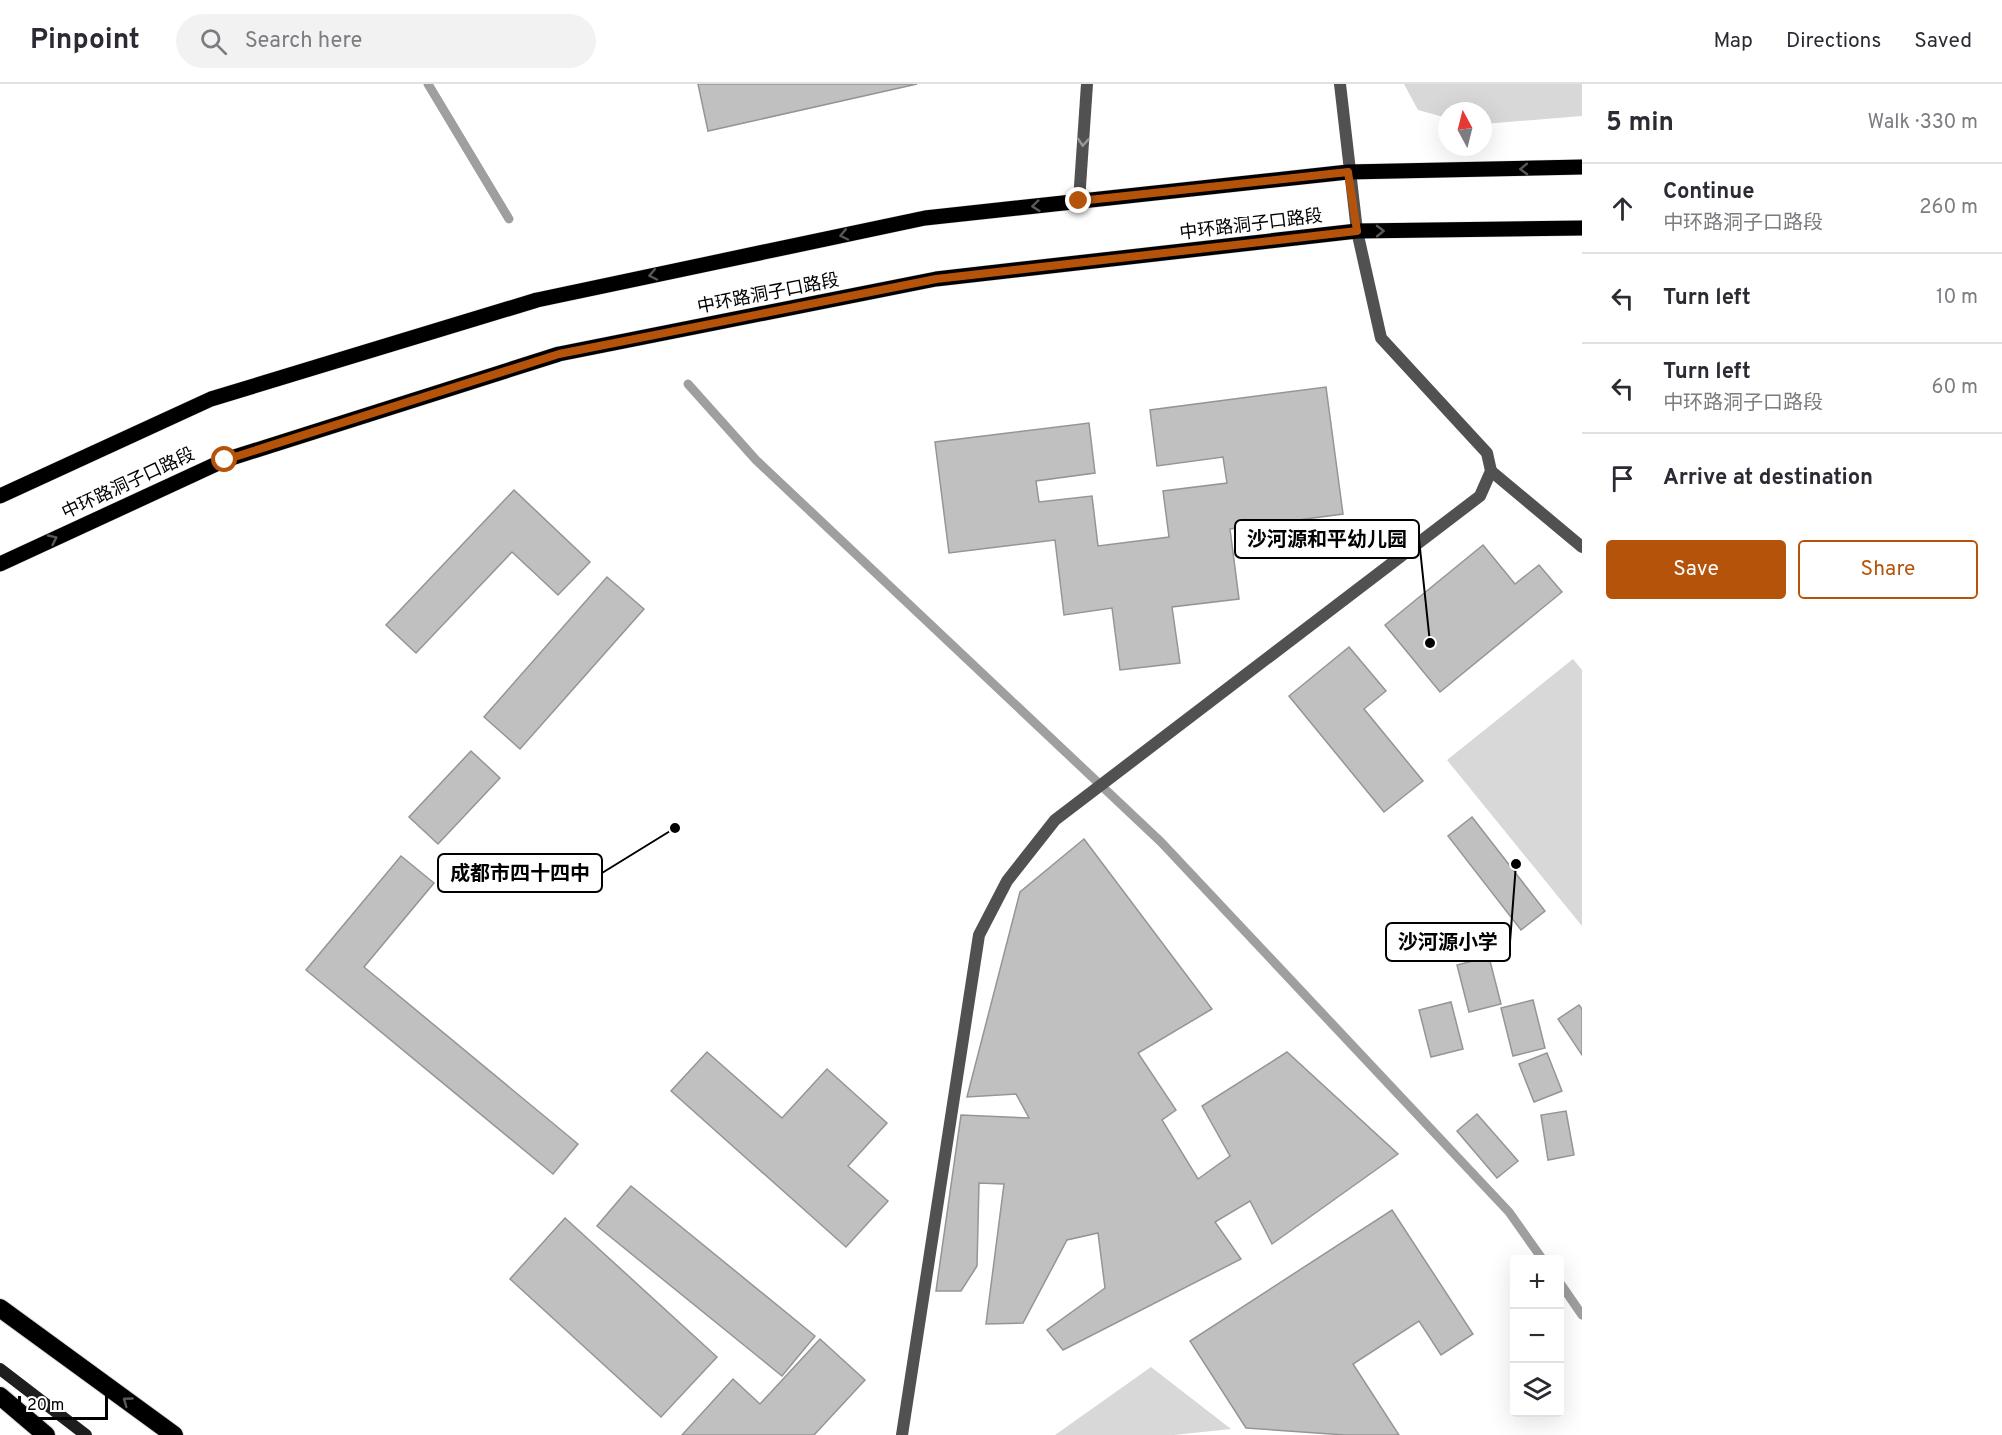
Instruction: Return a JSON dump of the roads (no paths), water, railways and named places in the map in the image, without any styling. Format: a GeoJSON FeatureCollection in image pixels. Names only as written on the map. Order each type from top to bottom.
{"type":"FeatureCollection","features":[{"type":"Feature","properties":{"kind":"highway"},"geometry":{"type":"LineString","coordinates":[[2,1310],[174,1435]]}},
{"type":"Feature","properties":{"kind":"highway"},"geometry":{"type":"LineString","coordinates":[[0,1396],[46,1435]]}},
{"type":"Feature","properties":{"kind":"main road"},"geometry":{"type":"LineString","coordinates":[[0,496],[211,399],[537,300],[925,218],[1348,172],[1582,167]]}},
{"type":"Feature","properties":{"kind":"main road","name":"中环路洞子口路段"},"geometry":{"type":"LineString","coordinates":[[0,564],[225,460],[559,354],[936,279],[1357,231],[1582,228]]}},
{"type":"Feature","properties":{"kind":"main road"},"geometry":{"type":"LineString","coordinates":[[0,1369],[86,1435]]}},
{"type":"Feature","properties":{"kind":"street"},"geometry":{"type":"LineString","coordinates":[[1079,201],[1087,84]]}},
{"type":"Feature","properties":{"kind":"street"},"geometry":{"type":"LineString","coordinates":[[1340,84],[1348,172],[1357,231],[1381,338],[1486,453],[1491,471],[1582,548]]}},
{"type":"Feature","properties":{"kind":"street"},"geometry":{"type":"LineString","coordinates":[[902,1435],[979,935],[1007,881],[1054,820],[1480,496],[1491,471]]}},
{"type":"Feature","properties":{"kind":"waterway"},"geometry":{"type":"LineString","coordinates":[[428,84],[509,219]]}},
{"type":"Feature","properties":{"kind":"waterway"},"geometry":{"type":"LineString","coordinates":[[688,384],[756,460],[1161,842],[1509,1212],[1539,1255]]}},
{"type":"Feature","properties":{"kind":"waterway"},"geometry":{"type":"LineString","coordinates":[[1564,1289],[1582,1315]]}},
{"type":"Feature","properties":{"kind":"place","name":"沙河源和平幼儿园"},"geometry":{"type":"Point","coordinates":[1430,643]}},
{"type":"Feature","properties":{"kind":"place","name":"成都市四十四中"},"geometry":{"type":"Point","coordinates":[675,828]}},
{"type":"Feature","properties":{"kind":"place","name":"沙河源小学"},"geometry":{"type":"Point","coordinates":[1516,864]}}]}
